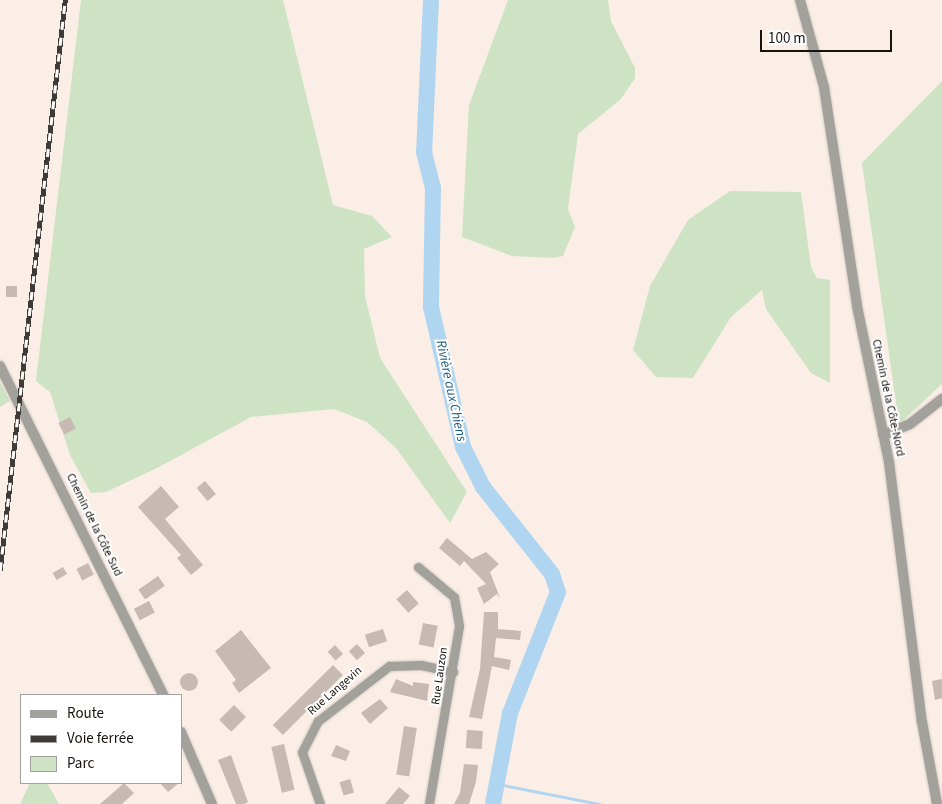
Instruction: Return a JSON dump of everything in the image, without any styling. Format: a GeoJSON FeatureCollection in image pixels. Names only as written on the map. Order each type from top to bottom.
{"type":"FeatureCollection","features":[{"type":"Feature","properties":{"kind":"street","name":"Chemin de la Côte-Nord"},"geometry":{"type":"LineString","coordinates":[[800,0],[824,87],[857,306],[883,435],[922,722],[937,804]]}},
{"type":"Feature","properties":{"kind":"street","name":"Chemin de la Côte Sud"},"geometry":{"type":"LineString","coordinates":[[0,366],[163,694]]}},
{"type":"Feature","properties":{"kind":"street"},"geometry":{"type":"LineString","coordinates":[[883,435],[915,421],[942,399]]}},
{"type":"Feature","properties":{"kind":"street","name":"Rue Lauzon"},"geometry":{"type":"LineString","coordinates":[[418,567],[454,597],[459,626],[453,672],[429,804]]}},
{"type":"Feature","properties":{"kind":"street","name":"Rue Langevin"},"geometry":{"type":"LineString","coordinates":[[320,804],[302,752],[308,732],[318,721],[388,666],[421,665],[453,672]]}},
{"type":"Feature","properties":{"kind":"street"},"geometry":{"type":"LineString","coordinates":[[182,734],[212,804]]}},
{"type":"Feature","properties":{"kind":"green space"},"geometry":{"type":"Polygon","coordinates":[[[81,0],[283,0],[333,205],[372,216],[392,237],[364,249],[365,296],[380,358],[467,492],[450,523],[396,448],[367,422],[334,409],[251,417],[159,467],[106,492],[91,493],[70,455],[50,392],[36,381],[81,0]]]}},
{"type":"Feature","properties":{"kind":"green space"},"geometry":{"type":"Polygon","coordinates":[[[508,0],[608,0],[611,21],[635,68],[635,78],[621,99],[578,134],[568,209],[575,227],[563,256],[553,258],[512,256],[462,237],[469,105],[508,0]]]}},
{"type":"Feature","properties":{"kind":"green space"},"geometry":{"type":"Polygon","coordinates":[[[942,81],[942,384],[899,424],[862,163],[942,81]]]}},
{"type":"Feature","properties":{"kind":"green space"},"geometry":{"type":"Polygon","coordinates":[[[730,191],[801,192],[811,267],[817,278],[830,280],[830,383],[811,373],[766,309],[762,290],[731,317],[693,378],[656,377],[633,350],[650,286],[688,220],[730,191]]]}},
{"type":"Feature","properties":{"kind":"green space"},"geometry":{"type":"Polygon","coordinates":[[[0,382],[10,401],[0,407],[0,382]]]}},
{"type":"Feature","properties":{"kind":"green space"},"geometry":{"type":"Polygon","coordinates":[[[30,784],[48,784],[59,804],[20,804],[30,784]]]}},
{"type":"Feature","properties":{"kind":"building"},"geometry":{"type":"Polygon","coordinates":[[[6,286],[17,286],[17,297],[6,297],[6,286]]]}},
{"type":"Feature","properties":{"kind":"building"},"geometry":{"type":"Polygon","coordinates":[[[70,417],[76,429],[64,434],[58,423],[70,417]]]}},
{"type":"Feature","properties":{"kind":"building"},"geometry":{"type":"Polygon","coordinates":[[[205,481],[216,494],[208,501],[197,488],[205,481]]]}},
{"type":"Feature","properties":{"kind":"building"},"geometry":{"type":"Polygon","coordinates":[[[161,486],[179,507],[165,519],[203,565],[191,575],[177,558],[181,555],[138,507],[161,486]]]}},
{"type":"Feature","properties":{"kind":"building"},"geometry":{"type":"Polygon","coordinates":[[[447,538],[472,559],[486,552],[499,564],[490,572],[500,598],[497,594],[484,604],[477,588],[486,584],[464,561],[460,566],[439,548],[447,538]]]}},
{"type":"Feature","properties":{"kind":"building"},"geometry":{"type":"Polygon","coordinates":[[[88,563],[94,575],[82,580],[76,569],[88,563]]]}},
{"type":"Feature","properties":{"kind":"building"},"geometry":{"type":"Polygon","coordinates":[[[63,567],[67,574],[57,580],[53,573],[63,567]]]}},
{"type":"Feature","properties":{"kind":"building"},"geometry":{"type":"Polygon","coordinates":[[[158,576],[165,586],[145,600],[138,590],[158,576]]]}},
{"type":"Feature","properties":{"kind":"building"},"geometry":{"type":"Polygon","coordinates":[[[407,590],[419,604],[408,613],[396,599],[407,590]]]}},
{"type":"Feature","properties":{"kind":"building"},"geometry":{"type":"Polygon","coordinates":[[[149,601],[155,613],[140,620],[134,609],[149,601]]]}},
{"type":"Feature","properties":{"kind":"building"},"geometry":{"type":"Polygon","coordinates":[[[484,612],[498,612],[498,629],[521,631],[520,640],[496,638],[494,657],[511,660],[509,670],[492,666],[482,719],[469,717],[480,669],[484,612]]]}},
{"type":"Feature","properties":{"kind":"building"},"geometry":{"type":"Polygon","coordinates":[[[423,623],[438,626],[434,647],[419,645],[423,623]]]}},
{"type":"Feature","properties":{"kind":"building"},"geometry":{"type":"Polygon","coordinates":[[[383,629],[387,641],[369,647],[365,635],[383,629]]]}},
{"type":"Feature","properties":{"kind":"building"},"geometry":{"type":"Polygon","coordinates":[[[241,630],[271,668],[239,693],[232,683],[236,680],[215,651],[241,630]]]}},
{"type":"Feature","properties":{"kind":"building"},"geometry":{"type":"Polygon","coordinates":[[[357,644],[365,653],[357,660],[349,651],[357,644]]]}},
{"type":"Feature","properties":{"kind":"building"},"geometry":{"type":"Polygon","coordinates":[[[335,645],[343,654],[336,661],[328,652],[335,645]]]}},
{"type":"Feature","properties":{"kind":"building"},"geometry":{"type":"Polygon","coordinates":[[[333,665],[343,675],[283,735],[273,725],[333,665]]]}},
{"type":"Feature","properties":{"kind":"building"},"geometry":{"type":"Polygon","coordinates":[[[189,673],[195,676],[198,682],[195,688],[189,691],[183,688],[180,682],[183,676],[189,673]]]}},
{"type":"Feature","properties":{"kind":"building"},"geometry":{"type":"Polygon","coordinates":[[[396,679],[413,686],[413,682],[429,684],[427,701],[390,692],[396,679]]]}},
{"type":"Feature","properties":{"kind":"building"},"geometry":{"type":"Polygon","coordinates":[[[942,679],[942,698],[935,700],[932,681],[942,679]]]}},
{"type":"Feature","properties":{"kind":"building"},"geometry":{"type":"Polygon","coordinates":[[[380,699],[388,708],[370,724],[361,713],[380,699]]]}},
{"type":"Feature","properties":{"kind":"building"},"geometry":{"type":"Polygon","coordinates":[[[234,705],[246,717],[231,732],[219,720],[234,705]]]}},
{"type":"Feature","properties":{"kind":"building"},"geometry":{"type":"Polygon","coordinates":[[[404,726],[417,728],[409,776],[396,774],[404,726]]]}},
{"type":"Feature","properties":{"kind":"building"},"geometry":{"type":"Polygon","coordinates":[[[467,730],[483,731],[482,749],[466,748],[467,730]]]}},
{"type":"Feature","properties":{"kind":"building"},"geometry":{"type":"Polygon","coordinates":[[[284,744],[295,790],[282,793],[271,747],[284,744]]]}},
{"type":"Feature","properties":{"kind":"building"},"geometry":{"type":"Polygon","coordinates":[[[336,745],[350,751],[346,761],[331,756],[336,745]]]}},
{"type":"Feature","properties":{"kind":"building"},"geometry":{"type":"Polygon","coordinates":[[[231,755],[248,802],[244,804],[236,804],[218,760],[231,755]]]}},
{"type":"Feature","properties":{"kind":"building"},"geometry":{"type":"Polygon","coordinates":[[[464,764],[478,765],[476,782],[469,804],[454,804],[460,793],[464,764]]]}},
{"type":"Feature","properties":{"kind":"building"},"geometry":{"type":"Polygon","coordinates":[[[350,779],[354,792],[344,796],[339,782],[350,779]]]}},
{"type":"Feature","properties":{"kind":"building"},"geometry":{"type":"Polygon","coordinates":[[[123,784],[134,793],[122,804],[100,804],[123,784]]]}},
{"type":"Feature","properties":{"kind":"building"},"geometry":{"type":"Polygon","coordinates":[[[161,784],[178,784],[168,792],[161,784]]]}},
{"type":"Feature","properties":{"kind":"building"},"geometry":{"type":"Polygon","coordinates":[[[399,787],[410,796],[403,804],[385,804],[399,787]]]}},
{"type":"Feature","properties":{"kind":"waterway","name":"Rivière aux Chiens"},"geometry":{"type":"LineString","coordinates":[[431,0],[424,152],[433,188],[431,307],[463,447],[483,487],[552,574],[558,592],[510,713],[493,804]]}},
{"type":"Feature","properties":{"kind":"waterway"},"geometry":{"type":"LineString","coordinates":[[498,784],[600,804]]}},
{"type":"Feature","properties":{"kind":"railway"},"geometry":{"type":"LineString","coordinates":[[0,570],[65,0]]}}]}
